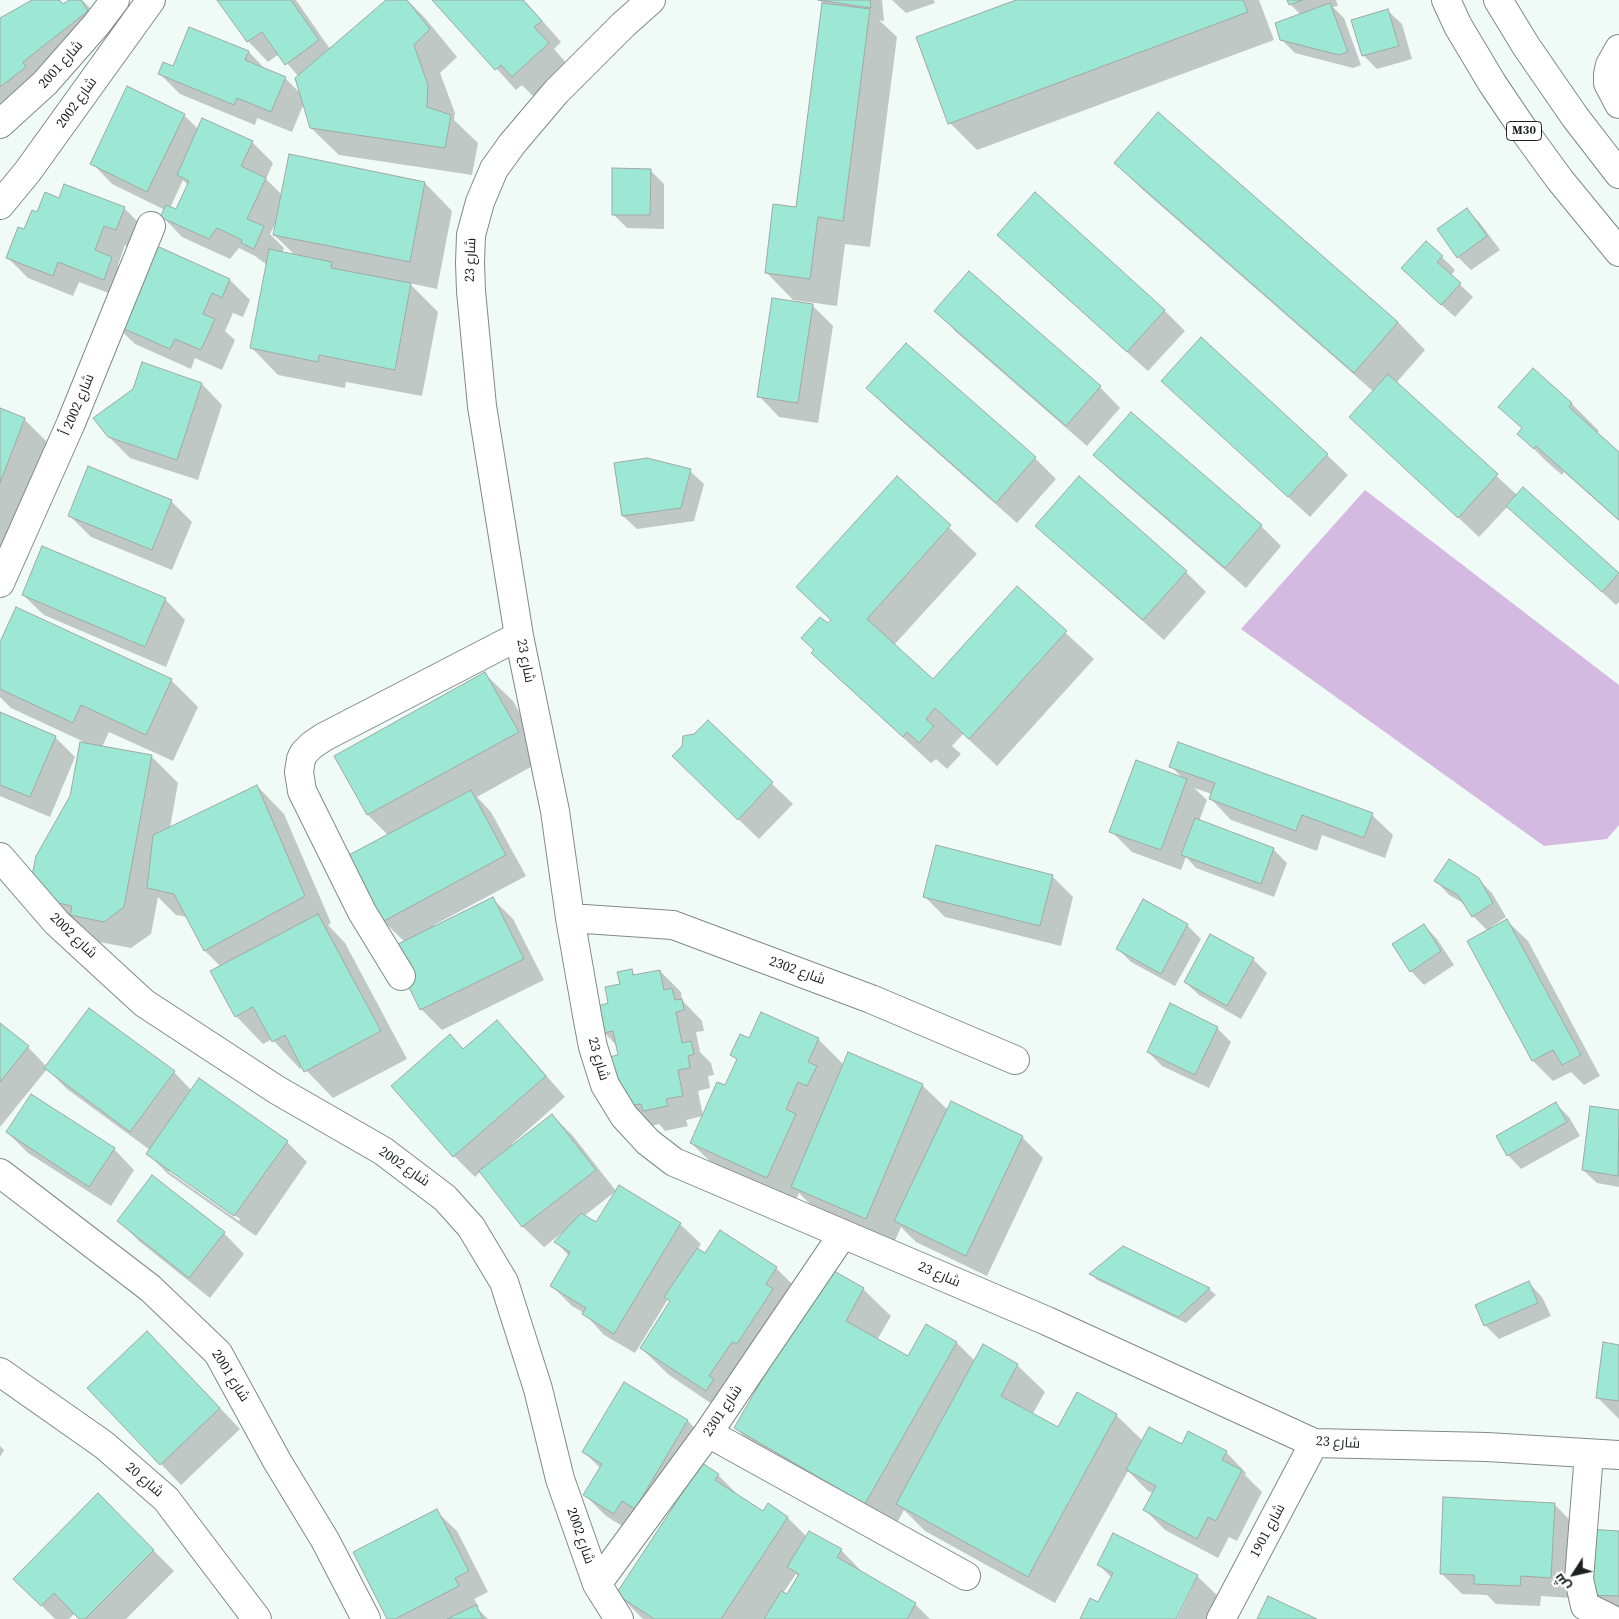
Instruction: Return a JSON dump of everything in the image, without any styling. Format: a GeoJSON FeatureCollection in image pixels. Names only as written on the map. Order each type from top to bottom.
{"type":"FeatureCollection","features":[{"type":"Feature","properties":{"kind":"main road","name":"شارع 2001"},"geometry":{"type":"LineString","coordinates":[[0,124],[46,83],[115,0]]}},
{"type":"Feature","properties":{"kind":"main road","name":"شارع 2002"},"geometry":{"type":"LineString","coordinates":[[0,205],[28,171],[151,0]]}},
{"type":"Feature","properties":{"kind":"main road","name":"شارع 23"},"geometry":{"type":"LineString","coordinates":[[651,0],[623,25],[556,92],[512,144],[494,169],[480,202],[471,235],[470,291],[482,406],[520,636],[555,812],[570,918],[593,1047],[605,1085],[624,1116],[648,1142],[674,1162],[1047,1321],[1314,1443],[1487,1448],[1619,1455]]}},
{"type":"Feature","properties":{"kind":"main road","name":"M30"},"geometry":{"type":"LineString","coordinates":[[1446,0],[1458,26],[1524,132],[1560,180],[1619,252]]}},
{"type":"Feature","properties":{"kind":"main road"},"geometry":{"type":"LineString","coordinates":[[1498,0],[1526,46],[1575,117],[1619,174]]}},
{"type":"Feature","properties":{"kind":"main road"},"geometry":{"type":"LineString","coordinates":[[1619,49],[1610,65],[1608,74],[1608,83],[1619,104]]}},
{"type":"Feature","properties":{"kind":"main road","name":"شارع 2002 أ"},"geometry":{"type":"LineString","coordinates":[[0,583],[71,423],[151,226]]}},
{"type":"Feature","properties":{"kind":"main road"},"geometry":{"type":"LineString","coordinates":[[401,976],[362,912],[302,791],[299,772],[301,759],[312,745],[324,737],[520,636]]}},
{"type":"Feature","properties":{"kind":"main road","name":"شارع 2002"},"geometry":{"type":"LineString","coordinates":[[0,857],[58,922],[144,1003],[277,1090],[383,1151],[445,1198],[471,1227],[504,1282],[538,1389],[560,1479],[596,1584],[619,1619]]}},
{"type":"Feature","properties":{"kind":"main road","name":"شارع 2302"},"geometry":{"type":"LineString","coordinates":[[570,918],[673,925],[871,998],[1015,1060]]}},
{"type":"Feature","properties":{"kind":"main road","name":"شارع 2001"},"geometry":{"type":"LineString","coordinates":[[0,1174],[150,1288],[218,1353],[278,1461],[325,1540],[366,1619]]}},
{"type":"Feature","properties":{"kind":"main road","name":"شارع 2301"},"geometry":{"type":"LineString","coordinates":[[596,1584],[708,1433],[843,1234]]}},
{"type":"Feature","properties":{"kind":"main road","name":"شارع 20"},"geometry":{"type":"LineString","coordinates":[[0,1372],[104,1445],[166,1499],[257,1619]]}},
{"type":"Feature","properties":{"kind":"main road"},"geometry":{"type":"LineString","coordinates":[[708,1433],[966,1576]]}},
{"type":"Feature","properties":{"kind":"main road","name":"شارع 1901"},"geometry":{"type":"LineString","coordinates":[[1221,1619],[1314,1443]]}},
{"type":"Feature","properties":{"kind":"main road"},"geometry":{"type":"LineString","coordinates":[[1589,1454],[1579,1579],[1585,1606],[1611,1619]]}},
{"type":"Feature","properties":{"kind":"shaded area"},"geometry":{"type":"Polygon","coordinates":[[[1365,490],[1619,685],[1619,825],[1607,839],[1544,846],[1241,629],[1365,490]]]}},
{"type":"Feature","properties":{"kind":"building"},"geometry":{"type":"Polygon","coordinates":[[[32,0],[59,0],[63,4],[69,0],[81,0],[88,11],[23,62],[26,67],[0,87],[0,18],[32,0]]]}},
{"type":"Feature","properties":{"kind":"building"},"geometry":{"type":"Polygon","coordinates":[[[217,0],[291,0],[319,40],[285,65],[262,32],[247,42],[217,0]]]}},
{"type":"Feature","properties":{"kind":"building"},"geometry":{"type":"Polygon","coordinates":[[[386,0],[407,0],[430,29],[414,45],[428,85],[427,107],[451,115],[445,148],[310,128],[295,78],[386,0]]]}},
{"type":"Feature","properties":{"kind":"building"},"geometry":{"type":"Polygon","coordinates":[[[432,0],[523,0],[542,21],[534,27],[549,43],[512,77],[501,65],[495,70],[432,0]]]}},
{"type":"Feature","properties":{"kind":"building"},"geometry":{"type":"Polygon","coordinates":[[[818,0],[870,0],[871,8],[818,0]]]}},
{"type":"Feature","properties":{"kind":"building"},"geometry":{"type":"Polygon","coordinates":[[[1016,0],[1243,0],[1248,12],[948,124],[916,37],[1016,0]]]}},
{"type":"Feature","properties":{"kind":"building"},"geometry":{"type":"Polygon","coordinates":[[[1287,0],[1303,0],[1289,5],[1287,0]]]}},
{"type":"Feature","properties":{"kind":"building"},"geometry":{"type":"Polygon","coordinates":[[[822,3],[870,9],[843,221],[818,217],[810,279],[765,273],[773,204],[796,207],[822,3]]]}},
{"type":"Feature","properties":{"kind":"building"},"geometry":{"type":"Polygon","coordinates":[[[1330,3],[1348,52],[1339,55],[1280,40],[1275,23],[1330,3]]]}},
{"type":"Feature","properties":{"kind":"building"},"geometry":{"type":"Polygon","coordinates":[[[1388,9],[1399,46],[1362,56],[1351,20],[1388,9]]]}},
{"type":"Feature","properties":{"kind":"building"},"geometry":{"type":"Polygon","coordinates":[[[189,27],[249,51],[245,60],[286,77],[271,112],[237,98],[234,105],[158,74],[163,62],[173,66],[189,27]]]}},
{"type":"Feature","properties":{"kind":"building"},"geometry":{"type":"Polygon","coordinates":[[[127,86],[185,114],[147,192],[90,164],[127,86]]]}},
{"type":"Feature","properties":{"kind":"building"},"geometry":{"type":"Polygon","coordinates":[[[1158,112],[1398,322],[1354,373],[1114,163],[1158,112]]]}},
{"type":"Feature","properties":{"kind":"building"},"geometry":{"type":"Polygon","coordinates":[[[202,118],[253,141],[241,166],[266,178],[247,219],[264,226],[254,249],[241,243],[242,240],[217,228],[209,239],[160,217],[166,205],[176,209],[189,181],[177,175],[202,118]]]}},
{"type":"Feature","properties":{"kind":"building"},"geometry":{"type":"Polygon","coordinates":[[[289,154],[425,182],[410,262],[273,235],[289,154]]]}},
{"type":"Feature","properties":{"kind":"building"},"geometry":{"type":"Polygon","coordinates":[[[612,168],[651,169],[650,215],[612,215],[612,168]]]}},
{"type":"Feature","properties":{"kind":"building"},"geometry":{"type":"Polygon","coordinates":[[[64,184],[125,207],[116,230],[104,226],[95,250],[112,257],[104,280],[58,262],[53,276],[6,258],[18,227],[24,229],[32,210],[37,212],[45,192],[59,198],[64,184]]]}},
{"type":"Feature","properties":{"kind":"building"},"geometry":{"type":"Polygon","coordinates":[[[1035,192],[1165,310],[1127,352],[997,235],[1035,192]]]}},
{"type":"Feature","properties":{"kind":"building"},"geometry":{"type":"Polygon","coordinates":[[[1467,208],[1487,236],[1457,258],[1437,229],[1467,208]]]}},
{"type":"Feature","properties":{"kind":"building"},"geometry":{"type":"Polygon","coordinates":[[[1426,241],[1443,256],[1437,262],[1461,283],[1441,305],[1401,268],[1426,241]]]}},
{"type":"Feature","properties":{"kind":"building"},"geometry":{"type":"Polygon","coordinates":[[[157,246],[230,279],[222,298],[212,293],[203,314],[215,319],[201,350],[175,339],[170,349],[113,324],[157,246]]]}},
{"type":"Feature","properties":{"kind":"building"},"geometry":{"type":"Polygon","coordinates":[[[269,249],[332,262],[331,268],[411,283],[395,370],[319,355],[318,362],[250,348],[269,249]]]}},
{"type":"Feature","properties":{"kind":"building"},"geometry":{"type":"Polygon","coordinates":[[[969,271],[1101,386],[1066,426],[934,311],[969,271]]]}},
{"type":"Feature","properties":{"kind":"building"},"geometry":{"type":"Polygon","coordinates":[[[772,298],[813,304],[798,403],[757,397],[772,298]]]}},
{"type":"Feature","properties":{"kind":"building"},"geometry":{"type":"Polygon","coordinates":[[[1201,337],[1328,454],[1288,497],[1161,381],[1201,337]]]}},
{"type":"Feature","properties":{"kind":"building"},"geometry":{"type":"Polygon","coordinates":[[[906,343],[1036,457],[996,503],[866,388],[906,343]]]}},
{"type":"Feature","properties":{"kind":"building"},"geometry":{"type":"Polygon","coordinates":[[[142,362],[202,383],[177,460],[108,437],[93,418],[133,389],[142,362]]]}},
{"type":"Feature","properties":{"kind":"building"},"geometry":{"type":"Polygon","coordinates":[[[1533,368],[1572,403],[1569,407],[1619,452],[1619,520],[1536,446],[1534,449],[1517,434],[1522,428],[1498,407],[1533,368]]]}},
{"type":"Feature","properties":{"kind":"building"},"geometry":{"type":"Polygon","coordinates":[[[1388,374],[1498,474],[1458,518],[1349,417],[1388,374]]]}},
{"type":"Feature","properties":{"kind":"building"},"geometry":{"type":"Polygon","coordinates":[[[0,408],[25,418],[0,483],[0,408]]]}},
{"type":"Feature","properties":{"kind":"building"},"geometry":{"type":"Polygon","coordinates":[[[1131,412],[1262,525],[1225,568],[1093,455],[1131,412]]]}},
{"type":"Feature","properties":{"kind":"building"},"geometry":{"type":"Polygon","coordinates":[[[647,458],[691,469],[681,508],[622,516],[614,463],[647,458]]]}},
{"type":"Feature","properties":{"kind":"building"},"geometry":{"type":"Polygon","coordinates":[[[88,466],[172,500],[152,550],[68,516],[88,466]]]}},
{"type":"Feature","properties":{"kind":"building"},"geometry":{"type":"Polygon","coordinates":[[[897,476],[951,525],[867,619],[933,679],[1017,586],[1067,631],[969,739],[935,708],[926,719],[934,726],[919,743],[907,732],[903,737],[811,653],[814,650],[801,638],[820,617],[828,623],[831,620],[796,587],[897,476]]]}},
{"type":"Feature","properties":{"kind":"building"},"geometry":{"type":"Polygon","coordinates":[[[1079,476],[1187,571],[1143,620],[1035,526],[1079,476]]]}},
{"type":"Feature","properties":{"kind":"building"},"geometry":{"type":"Polygon","coordinates":[[[1523,487],[1619,573],[1602,592],[1506,506],[1523,487]]]}},
{"type":"Feature","properties":{"kind":"building"},"geometry":{"type":"Polygon","coordinates":[[[42,546],[166,598],[145,647],[22,595],[42,546]]]}},
{"type":"Feature","properties":{"kind":"building"},"geometry":{"type":"Polygon","coordinates":[[[16,607],[172,679],[146,735],[81,705],[73,723],[0,689],[0,642],[16,607]]]}},
{"type":"Feature","properties":{"kind":"building"},"geometry":{"type":"Polygon","coordinates":[[[485,672],[519,732],[367,815],[334,756],[485,672]]]}},
{"type":"Feature","properties":{"kind":"building"},"geometry":{"type":"Polygon","coordinates":[[[0,712],[56,736],[30,797],[0,785],[0,712]]]}},
{"type":"Feature","properties":{"kind":"building"},"geometry":{"type":"Polygon","coordinates":[[[708,720],[773,782],[738,820],[672,756],[682,746],[683,736],[694,734],[708,720]]]}},
{"type":"Feature","properties":{"kind":"building"},"geometry":{"type":"Polygon","coordinates":[[[80,742],[152,755],[124,907],[104,922],[70,915],[72,906],[44,900],[31,881],[36,856],[70,796],[80,742]]]}},
{"type":"Feature","properties":{"kind":"building"},"geometry":{"type":"Polygon","coordinates":[[[1178,742],[1373,813],[1364,838],[1302,815],[1296,831],[1209,799],[1215,783],[1169,767],[1178,742]]]}},
{"type":"Feature","properties":{"kind":"building"},"geometry":{"type":"Polygon","coordinates":[[[1136,760],[1187,779],[1161,850],[1109,832],[1136,760]]]}},
{"type":"Feature","properties":{"kind":"building"},"geometry":{"type":"Polygon","coordinates":[[[257,785],[305,896],[204,951],[174,894],[147,888],[153,835],[257,785]]]}},
{"type":"Feature","properties":{"kind":"building"},"geometry":{"type":"Polygon","coordinates":[[[471,790],[506,855],[382,922],[347,856],[471,790]]]}},
{"type":"Feature","properties":{"kind":"building"},"geometry":{"type":"Polygon","coordinates":[[[1195,818],[1274,848],[1261,884],[1181,855],[1195,818]]]}},
{"type":"Feature","properties":{"kind":"building"},"geometry":{"type":"Polygon","coordinates":[[[936,845],[1053,875],[1040,926],[923,897],[936,845]]]}},
{"type":"Feature","properties":{"kind":"building"},"geometry":{"type":"Polygon","coordinates":[[[1449,859],[1479,878],[1493,903],[1472,917],[1458,895],[1434,881],[1449,859]]]}},
{"type":"Feature","properties":{"kind":"building"},"geometry":{"type":"Polygon","coordinates":[[[493,897],[524,959],[420,1010],[390,948],[493,897]]]}},
{"type":"Feature","properties":{"kind":"building"},"geometry":{"type":"Polygon","coordinates":[[[1143,899],[1188,924],[1161,974],[1116,949],[1143,899]]]}},
{"type":"Feature","properties":{"kind":"building"},"geometry":{"type":"Polygon","coordinates":[[[318,914],[381,1031],[304,1072],[285,1035],[272,1042],[253,1007],[235,1017],[210,971],[318,914]]]}},
{"type":"Feature","properties":{"kind":"building"},"geometry":{"type":"Polygon","coordinates":[[[1507,919],[1581,1055],[1562,1065],[1553,1050],[1532,1061],[1467,941],[1507,919]]]}},
{"type":"Feature","properties":{"kind":"building"},"geometry":{"type":"Polygon","coordinates":[[[1424,924],[1441,951],[1410,972],[1392,944],[1424,924]]]}},
{"type":"Feature","properties":{"kind":"building"},"geometry":{"type":"Polygon","coordinates":[[[1210,934],[1254,958],[1227,1006],[1184,982],[1210,934]]]}},
{"type":"Feature","properties":{"kind":"building"},"geometry":{"type":"Polygon","coordinates":[[[632,969],[633,975],[660,970],[664,990],[672,988],[675,1000],[682,999],[684,1010],[676,1012],[682,1043],[691,1041],[694,1054],[688,1056],[690,1068],[678,1070],[683,1096],[666,1099],[668,1106],[643,1111],[641,1104],[625,1106],[609,1057],[618,1055],[613,1031],[603,1033],[598,1006],[608,1003],[605,987],[620,984],[617,972],[632,969]]]}},
{"type":"Feature","properties":{"kind":"building"},"geometry":{"type":"Polygon","coordinates":[[[1170,1003],[1218,1027],[1195,1075],[1147,1052],[1170,1003]]]}},
{"type":"Feature","properties":{"kind":"building"},"geometry":{"type":"Polygon","coordinates":[[[89,1008],[175,1071],[130,1132],[44,1068],[89,1008]]]}},
{"type":"Feature","properties":{"kind":"building"},"geometry":{"type":"Polygon","coordinates":[[[761,1012],[819,1038],[808,1062],[817,1066],[807,1086],[798,1082],[786,1109],[796,1114],[767,1178],[690,1143],[717,1082],[725,1085],[737,1059],[730,1055],[740,1034],[749,1038],[761,1012]]]}},
{"type":"Feature","properties":{"kind":"building"},"geometry":{"type":"Polygon","coordinates":[[[497,1020],[546,1076],[453,1157],[391,1086],[450,1034],[463,1049],[497,1020]]]}},
{"type":"Feature","properties":{"kind":"building"},"geometry":{"type":"Polygon","coordinates":[[[0,1023],[29,1046],[0,1082],[0,1023]]]}},
{"type":"Feature","properties":{"kind":"building"},"geometry":{"type":"Polygon","coordinates":[[[848,1052],[923,1084],[866,1219],[791,1187],[848,1052]]]}},
{"type":"Feature","properties":{"kind":"building"},"geometry":{"type":"Polygon","coordinates":[[[199,1078],[288,1141],[234,1216],[146,1154],[199,1078]]]}},
{"type":"Feature","properties":{"kind":"building"},"geometry":{"type":"Polygon","coordinates":[[[31,1094],[115,1148],[89,1187],[6,1132],[31,1094]]]}},
{"type":"Feature","properties":{"kind":"building"},"geometry":{"type":"Polygon","coordinates":[[[951,1101],[1023,1136],[966,1256],[894,1221],[951,1101]]]}},
{"type":"Feature","properties":{"kind":"building"},"geometry":{"type":"Polygon","coordinates":[[[1556,1102],[1567,1122],[1507,1156],[1496,1136],[1556,1102]]]}},
{"type":"Feature","properties":{"kind":"building"},"geometry":{"type":"Polygon","coordinates":[[[1590,1106],[1619,1110],[1618,1176],[1582,1170],[1590,1106]]]}},
{"type":"Feature","properties":{"kind":"building"},"geometry":{"type":"Polygon","coordinates":[[[552,1114],[596,1170],[522,1227],[479,1171],[552,1114]]]}},
{"type":"Feature","properties":{"kind":"building"},"geometry":{"type":"Polygon","coordinates":[[[152,1175],[225,1232],[189,1278],[117,1221],[152,1175]]]}},
{"type":"Feature","properties":{"kind":"building"},"geometry":{"type":"Polygon","coordinates":[[[619,1185],[681,1223],[614,1334],[582,1314],[586,1308],[550,1286],[570,1252],[554,1242],[581,1213],[596,1222],[619,1185]]]}},
{"type":"Feature","properties":{"kind":"building"},"geometry":{"type":"Polygon","coordinates":[[[720,1230],[777,1267],[766,1284],[773,1289],[737,1344],[732,1342],[709,1376],[714,1379],[706,1391],[640,1348],[670,1301],[664,1297],[697,1248],[705,1253],[720,1230]]]}},
{"type":"Feature","properties":{"kind":"building"},"geometry":{"type":"Polygon","coordinates":[[[1123,1246],[1210,1288],[1178,1317],[1089,1274],[1123,1246]]]}},
{"type":"Feature","properties":{"kind":"building"},"geometry":{"type":"Polygon","coordinates":[[[827,1267],[864,1288],[846,1321],[908,1356],[926,1324],[957,1342],[865,1504],[734,1428],[827,1267]]]}},
{"type":"Feature","properties":{"kind":"building"},"geometry":{"type":"Polygon","coordinates":[[[1529,1281],[1538,1303],[1484,1326],[1475,1305],[1529,1281]]]}},
{"type":"Feature","properties":{"kind":"building"},"geometry":{"type":"Polygon","coordinates":[[[147,1331],[220,1408],[160,1465],[87,1388],[147,1331]]]}},
{"type":"Feature","properties":{"kind":"building"},"geometry":{"type":"Polygon","coordinates":[[[1603,1342],[1619,1345],[1619,1401],[1596,1398],[1603,1342]]]}},
{"type":"Feature","properties":{"kind":"building"},"geometry":{"type":"Polygon","coordinates":[[[983,1344],[1018,1364],[1001,1396],[1058,1427],[1077,1392],[1117,1414],[1028,1577],[896,1504],[983,1344]]]}},
{"type":"Feature","properties":{"kind":"building"},"geometry":{"type":"Polygon","coordinates":[[[624,1382],[688,1420],[635,1509],[622,1501],[614,1514],[583,1495],[602,1464],[582,1452],[624,1382]]]}},
{"type":"Feature","properties":{"kind":"building"},"geometry":{"type":"Polygon","coordinates":[[[1149,1427],[1182,1444],[1188,1431],[1227,1451],[1222,1460],[1242,1470],[1216,1521],[1208,1517],[1197,1539],[1143,1510],[1156,1486],[1126,1470],[1149,1427]]]}},
{"type":"Feature","properties":{"kind":"building"},"geometry":{"type":"Polygon","coordinates":[[[702,1463],[719,1474],[715,1480],[763,1511],[768,1503],[788,1517],[721,1619],[654,1619],[616,1594],[702,1463]]]}},
{"type":"Feature","properties":{"kind":"building"},"geometry":{"type":"Polygon","coordinates":[[[98,1493],[154,1550],[85,1619],[79,1619],[54,1593],[41,1606],[13,1579],[98,1493]]]}},
{"type":"Feature","properties":{"kind":"building"},"geometry":{"type":"Polygon","coordinates":[[[1443,1497],[1555,1503],[1551,1578],[1521,1576],[1520,1586],[1474,1584],[1474,1575],[1440,1574],[1443,1497]]]}},
{"type":"Feature","properties":{"kind":"building"},"geometry":{"type":"Polygon","coordinates":[[[437,1509],[469,1571],[455,1578],[459,1586],[395,1619],[387,1619],[353,1552],[437,1509]]]}},
{"type":"Feature","properties":{"kind":"building"},"geometry":{"type":"Polygon","coordinates":[[[1588,1529],[1619,1531],[1619,1596],[1586,1595],[1588,1529]]]}},
{"type":"Feature","properties":{"kind":"building"},"geometry":{"type":"Polygon","coordinates":[[[809,1531],[842,1549],[837,1557],[916,1603],[907,1619],[764,1619],[781,1591],[787,1594],[799,1574],[787,1567],[809,1531]]]}},
{"type":"Feature","properties":{"kind":"building"},"geometry":{"type":"Polygon","coordinates":[[[1113,1533],[1198,1575],[1176,1619],[1080,1619],[1090,1598],[1098,1602],[1113,1573],[1097,1565],[1113,1533]]]}},
{"type":"Feature","properties":{"kind":"building"},"geometry":{"type":"Polygon","coordinates":[[[1268,1596],[1317,1619],[1257,1619],[1268,1596]]]}},
{"type":"Feature","properties":{"kind":"building"},"geometry":{"type":"Polygon","coordinates":[[[476,1605],[483,1619],[447,1619],[476,1605]]]}}]}
